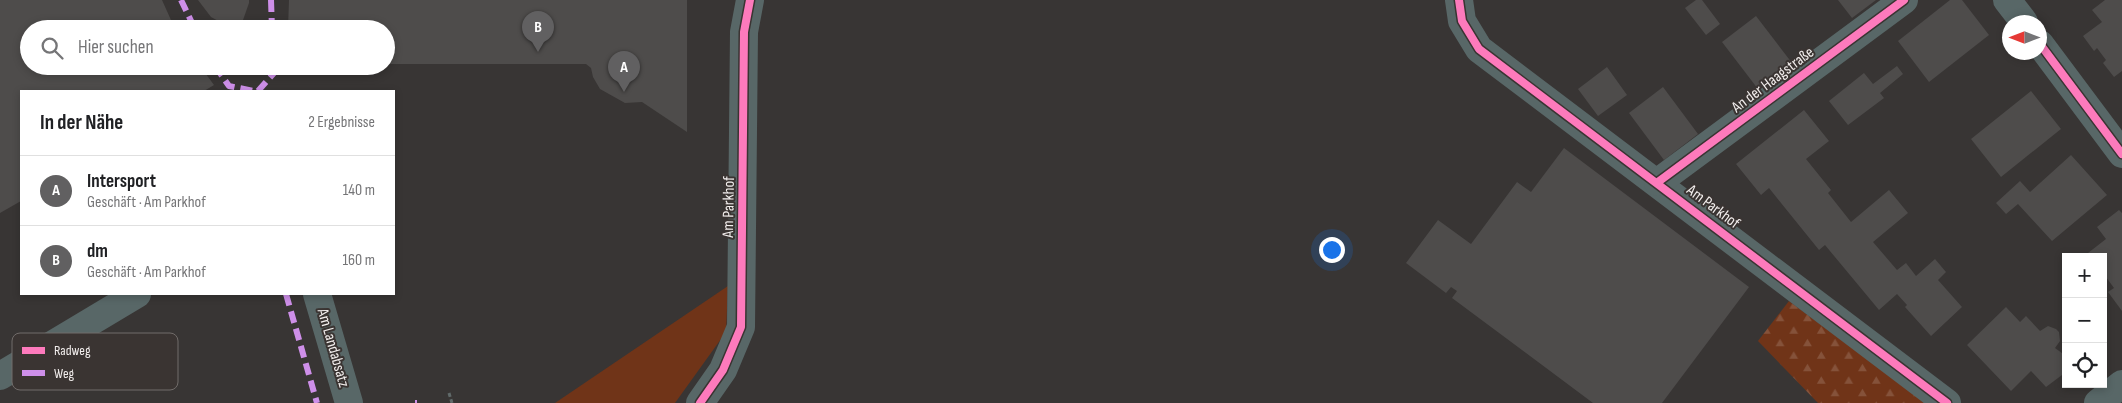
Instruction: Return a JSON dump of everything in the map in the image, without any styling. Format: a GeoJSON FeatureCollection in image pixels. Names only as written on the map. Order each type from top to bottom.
{"type":"FeatureCollection","features":[{"type":"Feature","properties":{"kind":"street","name":"Am Parkhof"},"geometry":{"type":"LineString","coordinates":[[700,403],[723,370],[741,327],[744,32],[750,0]]}},
{"type":"Feature","properties":{"kind":"street","name":"Am Parkhof"},"geometry":{"type":"LineString","coordinates":[[1459,0],[1462,21],[1480,49],[1658,182],[1947,403]]}},
{"type":"Feature","properties":{"kind":"street","name":"An der Haagstraße"},"geometry":{"type":"LineString","coordinates":[[1658,182],[1904,0]]}},
{"type":"Feature","properties":{"kind":"street"},"geometry":{"type":"LineString","coordinates":[[2007,0],[2019,15]]}},
{"type":"Feature","properties":{"kind":"street"},"geometry":{"type":"LineString","coordinates":[[2047,53],[2122,154]]}},
{"type":"Feature","properties":{"kind":"street"},"geometry":{"type":"LineString","coordinates":[[72,333],[136,295]]}},
{"type":"Feature","properties":{"kind":"street","name":"Am Landabsatz"},"geometry":{"type":"LineString","coordinates":[[317,295],[349,403]]}},
{"type":"Feature","properties":{"kind":"street"},"geometry":{"type":"LineString","coordinates":[[0,376],[12,369]]}},
{"type":"Feature","properties":{"kind":"street"},"geometry":{"type":"LineString","coordinates":[[2098,403],[2122,384]]}},
{"type":"Feature","properties":{"kind":"path"},"geometry":{"type":"LineString","coordinates":[[450,393],[452,403]]}},
{"type":"Feature","properties":{"kind":"green space"},"geometry":{"type":"Polygon","coordinates":[[[728,286],[726,332],[675,403],[555,403],[728,286]]]}},
{"type":"Feature","properties":{"kind":"green space"},"geometry":{"type":"Polygon","coordinates":[[[1789,301],[1926,403],[1818,403],[1758,341],[1789,301]]]}},
{"type":"Feature","properties":{"kind":"building"},"geometry":{"type":"Polygon","coordinates":[[[0,0],[162,0],[171,20],[20,20],[20,75],[207,75],[214,85],[206,90],[20,90],[20,202],[0,213],[0,0]]]}},
{"type":"Feature","properties":{"kind":"building"},"geometry":{"type":"Polygon","coordinates":[[[198,0],[249,0],[243,20],[217,20],[211,17],[198,0]]]}},
{"type":"Feature","properties":{"kind":"building"},"geometry":{"type":"Polygon","coordinates":[[[289,0],[687,0],[687,132],[642,102],[625,103],[600,89],[593,77],[591,68],[586,64],[395,64],[395,20],[288,20],[289,0]]]}},
{"type":"Feature","properties":{"kind":"building"},"geometry":{"type":"Polygon","coordinates":[[[1696,0],[1702,0],[1720,24],[1706,35],[1685,8],[1696,0]]]}},
{"type":"Feature","properties":{"kind":"building"},"geometry":{"type":"Polygon","coordinates":[[[1838,0],[1876,0],[1852,18],[1838,0]]]}},
{"type":"Feature","properties":{"kind":"building"},"geometry":{"type":"Polygon","coordinates":[[[1950,0],[1962,0],[1989,35],[1929,82],[1898,41],[1950,0]]]}},
{"type":"Feature","properties":{"kind":"building"},"geometry":{"type":"Polygon","coordinates":[[[2105,0],[2122,0],[2122,71],[2114,77],[2103,63],[2106,60],[2097,48],[2094,51],[2083,36],[2102,22],[2092,10],[2105,0]]]}},
{"type":"Feature","properties":{"kind":"building"},"geometry":{"type":"Polygon","coordinates":[[[1756,16],[1792,63],[1758,89],[1722,42],[1756,16]]]}},
{"type":"Feature","properties":{"kind":"building"},"geometry":{"type":"Polygon","coordinates":[[[1897,66],[1903,74],[1880,93],[1884,98],[1848,125],[1829,101],[1864,73],[1873,84],[1897,66]]]}},
{"type":"Feature","properties":{"kind":"building"},"geometry":{"type":"Polygon","coordinates":[[[1607,67],[1627,95],[1598,116],[1578,89],[1607,67]]]}},
{"type":"Feature","properties":{"kind":"building"},"geometry":{"type":"Polygon","coordinates":[[[1663,87],[1698,134],[1664,160],[1629,113],[1663,87]]]}},
{"type":"Feature","properties":{"kind":"building"},"geometry":{"type":"Polygon","coordinates":[[[2031,91],[2061,129],[2001,177],[1971,139],[2031,91]]]}},
{"type":"Feature","properties":{"kind":"building"},"geometry":{"type":"Polygon","coordinates":[[[1804,110],[1829,141],[1806,159],[1831,190],[1828,193],[1851,222],[1889,190],[1908,213],[1873,242],[1897,270],[1906,263],[1916,276],[1935,259],[1946,272],[1938,280],[1962,307],[1931,336],[1905,307],[1907,305],[1897,294],[1879,310],[1825,245],[1819,250],[1769,188],[1761,195],[1736,164],[1804,110]]]}},
{"type":"Feature","properties":{"kind":"building"},"geometry":{"type":"Polygon","coordinates":[[[1564,148],[1749,287],[1662,403],[1593,403],[1452,298],[1457,291],[1451,287],[1446,293],[1406,263],[1438,220],[1471,244],[1517,182],[1531,192],[1564,148]]]}},
{"type":"Feature","properties":{"kind":"building"},"geometry":{"type":"Polygon","coordinates":[[[2071,155],[2107,195],[2052,241],[2018,204],[2006,214],[1996,203],[2020,181],[2030,192],[2071,155]]]}},
{"type":"Feature","properties":{"kind":"building"},"geometry":{"type":"Polygon","coordinates":[[[2119,210],[2122,213],[2122,311],[2108,292],[2114,288],[2107,278],[2107,253],[2088,253],[2106,239],[2097,227],[2119,210]]]}},
{"type":"Feature","properties":{"kind":"building"},"geometry":{"type":"Polygon","coordinates":[[[2006,307],[2020,322],[2026,316],[2040,331],[2048,326],[2059,332],[2060,341],[2055,348],[2062,353],[2062,375],[2046,387],[2031,371],[2011,391],[1967,345],[2006,307]]]}},
{"type":"Feature","properties":{"kind":"marked path"},"geometry":{"type":"LineString","coordinates":[[181,0],[191,20]]}},
{"type":"Feature","properties":{"kind":"marked path"},"geometry":{"type":"LineString","coordinates":[[271,0],[272,20]]}},
{"type":"Feature","properties":{"kind":"marked path"},"geometry":{"type":"LineString","coordinates":[[221,75],[229,86],[249,90]]}},
{"type":"Feature","properties":{"kind":"marked path"},"geometry":{"type":"LineString","coordinates":[[259,90],[272,75]]}},
{"type":"Feature","properties":{"kind":"marked path"},"geometry":{"type":"LineString","coordinates":[[286,295],[317,403]]}},
{"type":"Feature","properties":{"kind":"cycle path"},"geometry":{"type":"LineString","coordinates":[[700,403],[723,370],[741,327],[744,32],[750,0]]}},
{"type":"Feature","properties":{"kind":"cycle path"},"geometry":{"type":"LineString","coordinates":[[1459,0],[1462,21],[1479,49],[1947,403]]}},
{"type":"Feature","properties":{"kind":"cycle path"},"geometry":{"type":"LineString","coordinates":[[1658,182],[1904,0]]}},
{"type":"Feature","properties":{"kind":"cycle path"},"geometry":{"type":"LineString","coordinates":[[2047,53],[2122,154]]}},
{"type":"Feature","properties":{"kind":"place","name":"dm"},"geometry":{"type":"Point","coordinates":[538,52]}},
{"type":"Feature","properties":{"kind":"place","name":"Intersport"},"geometry":{"type":"Point","coordinates":[624,92]}}]}
